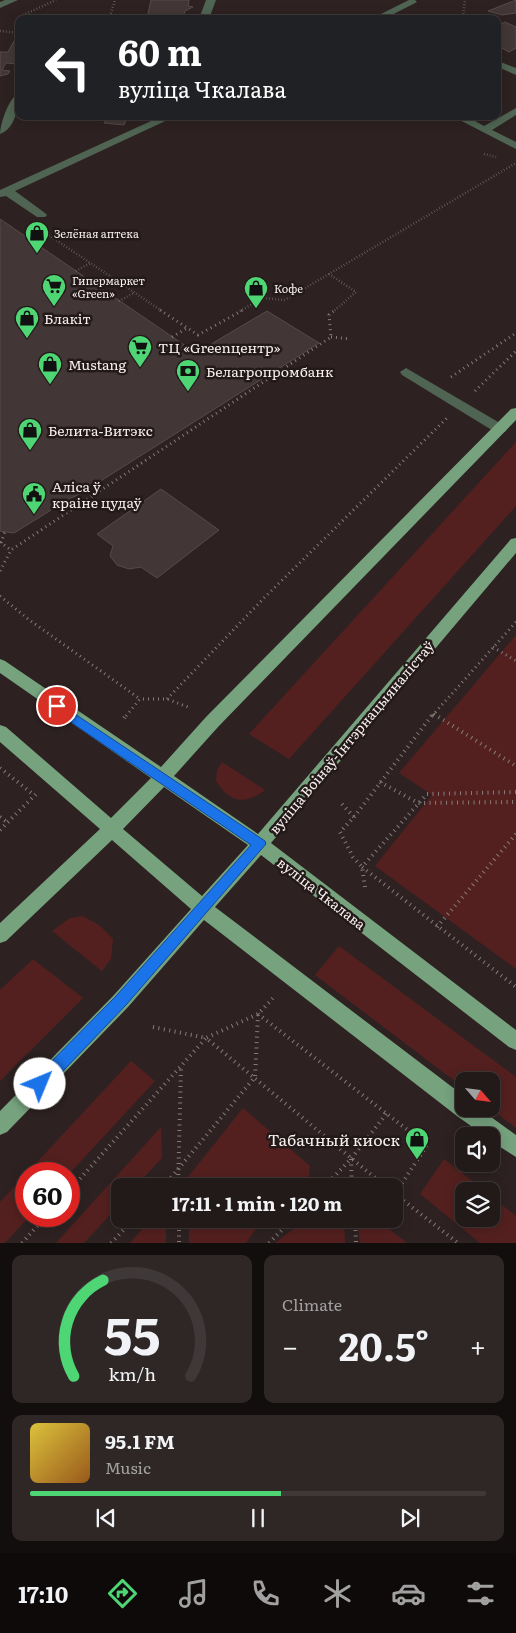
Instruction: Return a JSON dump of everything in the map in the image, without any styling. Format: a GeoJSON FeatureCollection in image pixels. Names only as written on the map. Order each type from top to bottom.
{"type":"FeatureCollection","features":[{"type":"Feature","properties":{"kind":"main road"},"geometry":{"type":"LineString","coordinates":[[0,935],[112,829],[163,777],[212,722],[516,412]]}},
{"type":"Feature","properties":{"kind":"main road","name":"вуліца Воінаў-Інтэрнацыяналістаў"},"geometry":{"type":"LineString","coordinates":[[0,1125],[121,1001],[260,844],[516,544]]}},
{"type":"Feature","properties":{"kind":"main road","name":"вуліца Чкалава"},"geometry":{"type":"LineString","coordinates":[[0,666],[260,844],[516,1041]]}},
{"type":"Feature","properties":{"kind":"main road"},"geometry":{"type":"LineString","coordinates":[[0,732],[203,908],[455,1101]]}},
{"type":"Feature","properties":{"kind":"main road"},"geometry":{"type":"LineString","coordinates":[[477,1118],[516,1147]]}},
{"type":"Feature","properties":{"kind":"street"},"geometry":{"type":"LineString","coordinates":[[0,5],[13,0]]}},
{"type":"Feature","properties":{"kind":"street"},"geometry":{"type":"LineString","coordinates":[[205,15],[211,0]]}},
{"type":"Feature","properties":{"kind":"street"},"geometry":{"type":"LineString","coordinates":[[384,15],[412,2]]}},
{"type":"Feature","properties":{"kind":"street"},"geometry":{"type":"LineString","coordinates":[[501,65],[516,72]]}},
{"type":"Feature","properties":{"kind":"street"},"geometry":{"type":"LineString","coordinates":[[0,131],[4,127],[15,104]]}},
{"type":"Feature","properties":{"kind":"street"},"geometry":{"type":"LineString","coordinates":[[501,120],[516,111]]}},
{"type":"Feature","properties":{"kind":"street"},"geometry":{"type":"LineString","coordinates":[[4,193],[161,120]]}},
{"type":"Feature","properties":{"kind":"street"},"geometry":{"type":"LineString","coordinates":[[465,120],[516,146]]}},
{"type":"Feature","properties":{"kind":"street"},"geometry":{"type":"LineString","coordinates":[[484,130],[501,120]]}},
{"type":"Feature","properties":{"kind":"street"},"geometry":{"type":"LineString","coordinates":[[4,193],[41,215]]}},
{"type":"Feature","properties":{"kind":"street"},"geometry":{"type":"LineString","coordinates":[[406,372],[500,429]]}},
{"type":"Feature","properties":{"kind":"path"},"geometry":{"type":"LineString","coordinates":[[23,15],[56,0]]}},
{"type":"Feature","properties":{"kind":"path"},"geometry":{"type":"LineString","coordinates":[[110,15],[115,0]]}},
{"type":"Feature","properties":{"kind":"path"},"geometry":{"type":"LineString","coordinates":[[464,15],[465,0]]}},
{"type":"Feature","properties":{"kind":"path"},"geometry":{"type":"LineString","coordinates":[[0,32],[15,32]]}},
{"type":"Feature","properties":{"kind":"path"},"geometry":{"type":"LineString","coordinates":[[43,231],[198,335],[263,298],[285,300],[516,164]]}},
{"type":"Feature","properties":{"kind":"path"},"geometry":{"type":"LineString","coordinates":[[76,271],[90,263]]}},
{"type":"Feature","properties":{"kind":"path"},"geometry":{"type":"LineString","coordinates":[[329,274],[356,292],[329,315],[331,337]]}},
{"type":"Feature","properties":{"kind":"path"},"geometry":{"type":"LineString","coordinates":[[120,301],[134,293]]}},
{"type":"Feature","properties":{"kind":"path"},"geometry":{"type":"LineString","coordinates":[[172,337],[187,328]]}},
{"type":"Feature","properties":{"kind":"path"},"geometry":{"type":"LineString","coordinates":[[448,379],[516,333]]}},
{"type":"Feature","properties":{"kind":"path"},"geometry":{"type":"LineString","coordinates":[[0,571],[11,550],[331,337],[351,339]]}},
{"type":"Feature","properties":{"kind":"path"},"geometry":{"type":"LineString","coordinates":[[167,699],[264,598],[516,351]]}},
{"type":"Feature","properties":{"kind":"path"},"geometry":{"type":"LineString","coordinates":[[5,531],[1,542],[11,550]]}},
{"type":"Feature","properties":{"kind":"path"},"geometry":{"type":"LineString","coordinates":[[0,596],[140,699],[167,699],[188,707]]}},
{"type":"Feature","properties":{"kind":"path"},"geometry":{"type":"LineString","coordinates":[[516,622],[433,714],[354,817],[340,832],[353,857],[362,867],[516,988]]}},
{"type":"Feature","properties":{"kind":"path"},"geometry":{"type":"LineString","coordinates":[[493,647],[516,661]]}},
{"type":"Feature","properties":{"kind":"path"},"geometry":{"type":"LineString","coordinates":[[124,718],[140,699]]}},
{"type":"Feature","properties":{"kind":"path"},"geometry":{"type":"LineString","coordinates":[[433,714],[516,766]]}},
{"type":"Feature","properties":{"kind":"path"},"geometry":{"type":"LineString","coordinates":[[0,768],[34,795]]}},
{"type":"Feature","properties":{"kind":"path"},"geometry":{"type":"LineString","coordinates":[[380,782],[418,803],[516,802]]}},
{"type":"Feature","properties":{"kind":"path"},"geometry":{"type":"LineString","coordinates":[[0,830],[34,795],[41,791]]}},
{"type":"Feature","properties":{"kind":"path"},"geometry":{"type":"LineString","coordinates":[[365,887],[362,867],[427,794],[516,792]]}},
{"type":"Feature","properties":{"kind":"path"},"geometry":{"type":"LineString","coordinates":[[342,804],[354,817]]}},
{"type":"Feature","properties":{"kind":"path"},"geometry":{"type":"LineString","coordinates":[[0,817],[7,822]]}},
{"type":"Feature","properties":{"kind":"path"},"geometry":{"type":"LineString","coordinates":[[438,928],[516,834]]}},
{"type":"Feature","properties":{"kind":"path"},"geometry":{"type":"LineString","coordinates":[[80,1179],[206,1038],[258,1014],[274,997]]}},
{"type":"Feature","properties":{"kind":"path"},"geometry":{"type":"LineString","coordinates":[[171,1178],[255,1077],[258,1014]]}},
{"type":"Feature","properties":{"kind":"path"},"geometry":{"type":"LineString","coordinates":[[258,1014],[427,1145],[403,1182]]}},
{"type":"Feature","properties":{"kind":"path"},"geometry":{"type":"LineString","coordinates":[[153,1027],[206,1038],[375,1178]]}},
{"type":"Feature","properties":{"kind":"path"},"geometry":{"type":"LineString","coordinates":[[178,1178],[181,1067]]}},
{"type":"Feature","properties":{"kind":"path"},"geometry":{"type":"LineString","coordinates":[[332,1178],[350,1159],[386,1113]]}},
{"type":"Feature","properties":{"kind":"path"},"geometry":{"type":"LineString","coordinates":[[350,1159],[351,1178]]}},
{"type":"Feature","properties":{"kind":"path"},"geometry":{"type":"LineString","coordinates":[[403,1200],[458,1243]]}},
{"type":"Feature","properties":{"kind":"path"},"geometry":{"type":"LineString","coordinates":[[22,1243],[36,1227]]}},
{"type":"Feature","properties":{"kind":"path"},"geometry":{"type":"LineString","coordinates":[[111,1243],[125,1228]]}},
{"type":"Feature","properties":{"kind":"path"},"geometry":{"type":"LineString","coordinates":[[179,1228],[179,1243]]}},
{"type":"Feature","properties":{"kind":"path"},"geometry":{"type":"LineString","coordinates":[[269,1243],[284,1228]]}},
{"type":"Feature","properties":{"kind":"path"},"geometry":{"type":"LineString","coordinates":[[355,1228],[356,1243]]}},
{"type":"Feature","properties":{"kind":"shaded area"},"geometry":{"type":"Polygon","coordinates":[[[516,442],[516,506],[289,759],[249,734],[516,442]]]}},
{"type":"Feature","properties":{"kind":"shaded area"},"geometry":{"type":"Polygon","coordinates":[[[516,635],[516,969],[375,866],[432,795],[399,773],[516,635]]]}},
{"type":"Feature","properties":{"kind":"shaded area"},"geometry":{"type":"Polygon","coordinates":[[[222,762],[265,790],[244,800],[226,794],[216,781],[217,771],[222,762]]]}},
{"type":"Feature","properties":{"kind":"shaded area"},"geometry":{"type":"Polygon","coordinates":[[[83,916],[99,925],[113,939],[111,959],[102,971],[52,931],[70,918],[83,916]]]}},
{"type":"Feature","properties":{"kind":"shaded area"},"geometry":{"type":"Polygon","coordinates":[[[339,946],[516,1077],[516,1128],[500,1116],[500,1072],[455,1072],[455,1081],[315,975],[339,946]]]}},
{"type":"Feature","properties":{"kind":"shaded area"},"geometry":{"type":"Polygon","coordinates":[[[33,959],[83,998],[0,1081],[0,990],[33,959]]]}},
{"type":"Feature","properties":{"kind":"shaded area"},"geometry":{"type":"Polygon","coordinates":[[[131,1061],[155,1081],[80,1162],[37,1162],[131,1061]]]}},
{"type":"Feature","properties":{"kind":"shaded area"},"geometry":{"type":"Polygon","coordinates":[[[243,1108],[310,1166],[309,1178],[188,1177],[243,1108]]]}},
{"type":"Feature","properties":{"kind":"shaded area"},"geometry":{"type":"Polygon","coordinates":[[[161,1127],[162,1158],[143,1178],[115,1178],[161,1127]]]}},
{"type":"Feature","properties":{"kind":"shaded area"},"geometry":{"type":"Polygon","coordinates":[[[444,1159],[455,1168],[455,1172],[461,1172],[473,1182],[455,1182],[455,1223],[420,1194],[444,1159]]]}},
{"type":"Feature","properties":{"kind":"shaded area"},"geometry":{"type":"Polygon","coordinates":[[[111,1182],[111,1214],[84,1243],[56,1243],[70,1227],[80,1227],[80,1216],[111,1182]]]}},
{"type":"Feature","properties":{"kind":"shaded area"},"geometry":{"type":"Polygon","coordinates":[[[15,1186],[15,1227],[20,1227],[5,1243],[0,1243],[0,1202],[15,1186]]]}},
{"type":"Feature","properties":{"kind":"shaded area"},"geometry":{"type":"Polygon","coordinates":[[[500,1203],[516,1216],[516,1243],[480,1243],[460,1227],[500,1227],[500,1203]]]}},
{"type":"Feature","properties":{"kind":"shaded area"},"geometry":{"type":"Polygon","coordinates":[[[143,1228],[166,1228],[166,1243],[130,1243],[143,1228]]]}},
{"type":"Feature","properties":{"kind":"shaded area"},"geometry":{"type":"Polygon","coordinates":[[[189,1228],[256,1228],[246,1243],[189,1243],[189,1228]]]}},
{"type":"Feature","properties":{"kind":"shaded area"},"geometry":{"type":"Polygon","coordinates":[[[295,1228],[344,1228],[345,1243],[275,1243],[295,1228]]]}},
{"type":"Feature","properties":{"kind":"shaded area"},"geometry":{"type":"Polygon","coordinates":[[[358,1228],[388,1228],[407,1243],[360,1243],[358,1228]]]}},
{"type":"Feature","properties":{"kind":"building"},"geometry":{"type":"Polygon","coordinates":[[[151,0],[189,0],[188,6],[193,7],[185,11],[184,15],[148,15],[151,0]]]}},
{"type":"Feature","properties":{"kind":"building"},"geometry":{"type":"Polygon","coordinates":[[[516,0],[516,13],[502,15],[488,11],[516,0]]]}},
{"type":"Feature","properties":{"kind":"building"},"geometry":{"type":"Polygon","coordinates":[[[505,22],[516,27],[516,48],[509,52],[501,48],[501,24],[505,22]]]}},
{"type":"Feature","properties":{"kind":"building"},"geometry":{"type":"Polygon","coordinates":[[[15,41],[15,64],[6,63],[2,70],[10,71],[8,74],[0,76],[0,52],[8,52],[15,41]]]}},
{"type":"Feature","properties":{"kind":"building"},"geometry":{"type":"Polygon","coordinates":[[[105,120],[126,120],[124,125],[104,123],[105,120]]]}},
{"type":"Feature","properties":{"kind":"building","name":"ТЦ «Greenцентр»"},"geometry":{"type":"Polygon","coordinates":[[[0,219],[196,353],[267,311],[319,343],[80,494],[14,533],[0,531],[0,219]]]}},
{"type":"Feature","properties":{"kind":"building"},"geometry":{"type":"Polygon","coordinates":[[[161,489],[219,530],[157,578],[141,567],[129,569],[117,565],[110,556],[113,546],[97,534],[161,489]]]}},
{"type":"Feature","properties":{"kind":"place","name":"Зелёная аптека"},"geometry":{"type":"Point","coordinates":[37,254]}},
{"type":"Feature","properties":{"kind":"place","name":"Гипермаркет «Green»"},"geometry":{"type":"Point","coordinates":[54,307]}},
{"type":"Feature","properties":{"kind":"place","name":"Кофе"},"geometry":{"type":"Point","coordinates":[256,309]}},
{"type":"Feature","properties":{"kind":"place","name":"Блакіт"},"geometry":{"type":"Point","coordinates":[27,339]}},
{"type":"Feature","properties":{"kind":"place","name":"ТЦ «Greenцентр»"},"geometry":{"type":"Point","coordinates":[140,368]}},
{"type":"Feature","properties":{"kind":"place","name":"Mustang"},"geometry":{"type":"Point","coordinates":[50,385]}},
{"type":"Feature","properties":{"kind":"place","name":"Белагропромбанк"},"geometry":{"type":"Point","coordinates":[188,392]}},
{"type":"Feature","properties":{"kind":"place","name":"Белита-Витэкс"},"geometry":{"type":"Point","coordinates":[30,451]}},
{"type":"Feature","properties":{"kind":"place","name":"Аліса ў краіне цудаў"},"geometry":{"type":"Point","coordinates":[34,515]}},
{"type":"Feature","properties":{"kind":"place","name":"Табачный киоск"},"geometry":{"type":"Point","coordinates":[417,1160]}},
{"type":"Feature","properties":{"kind":"route"},"geometry":{"type":"LineString","coordinates":[[40,1084],[121,1001],[260,844],[57,706]]}}]}
